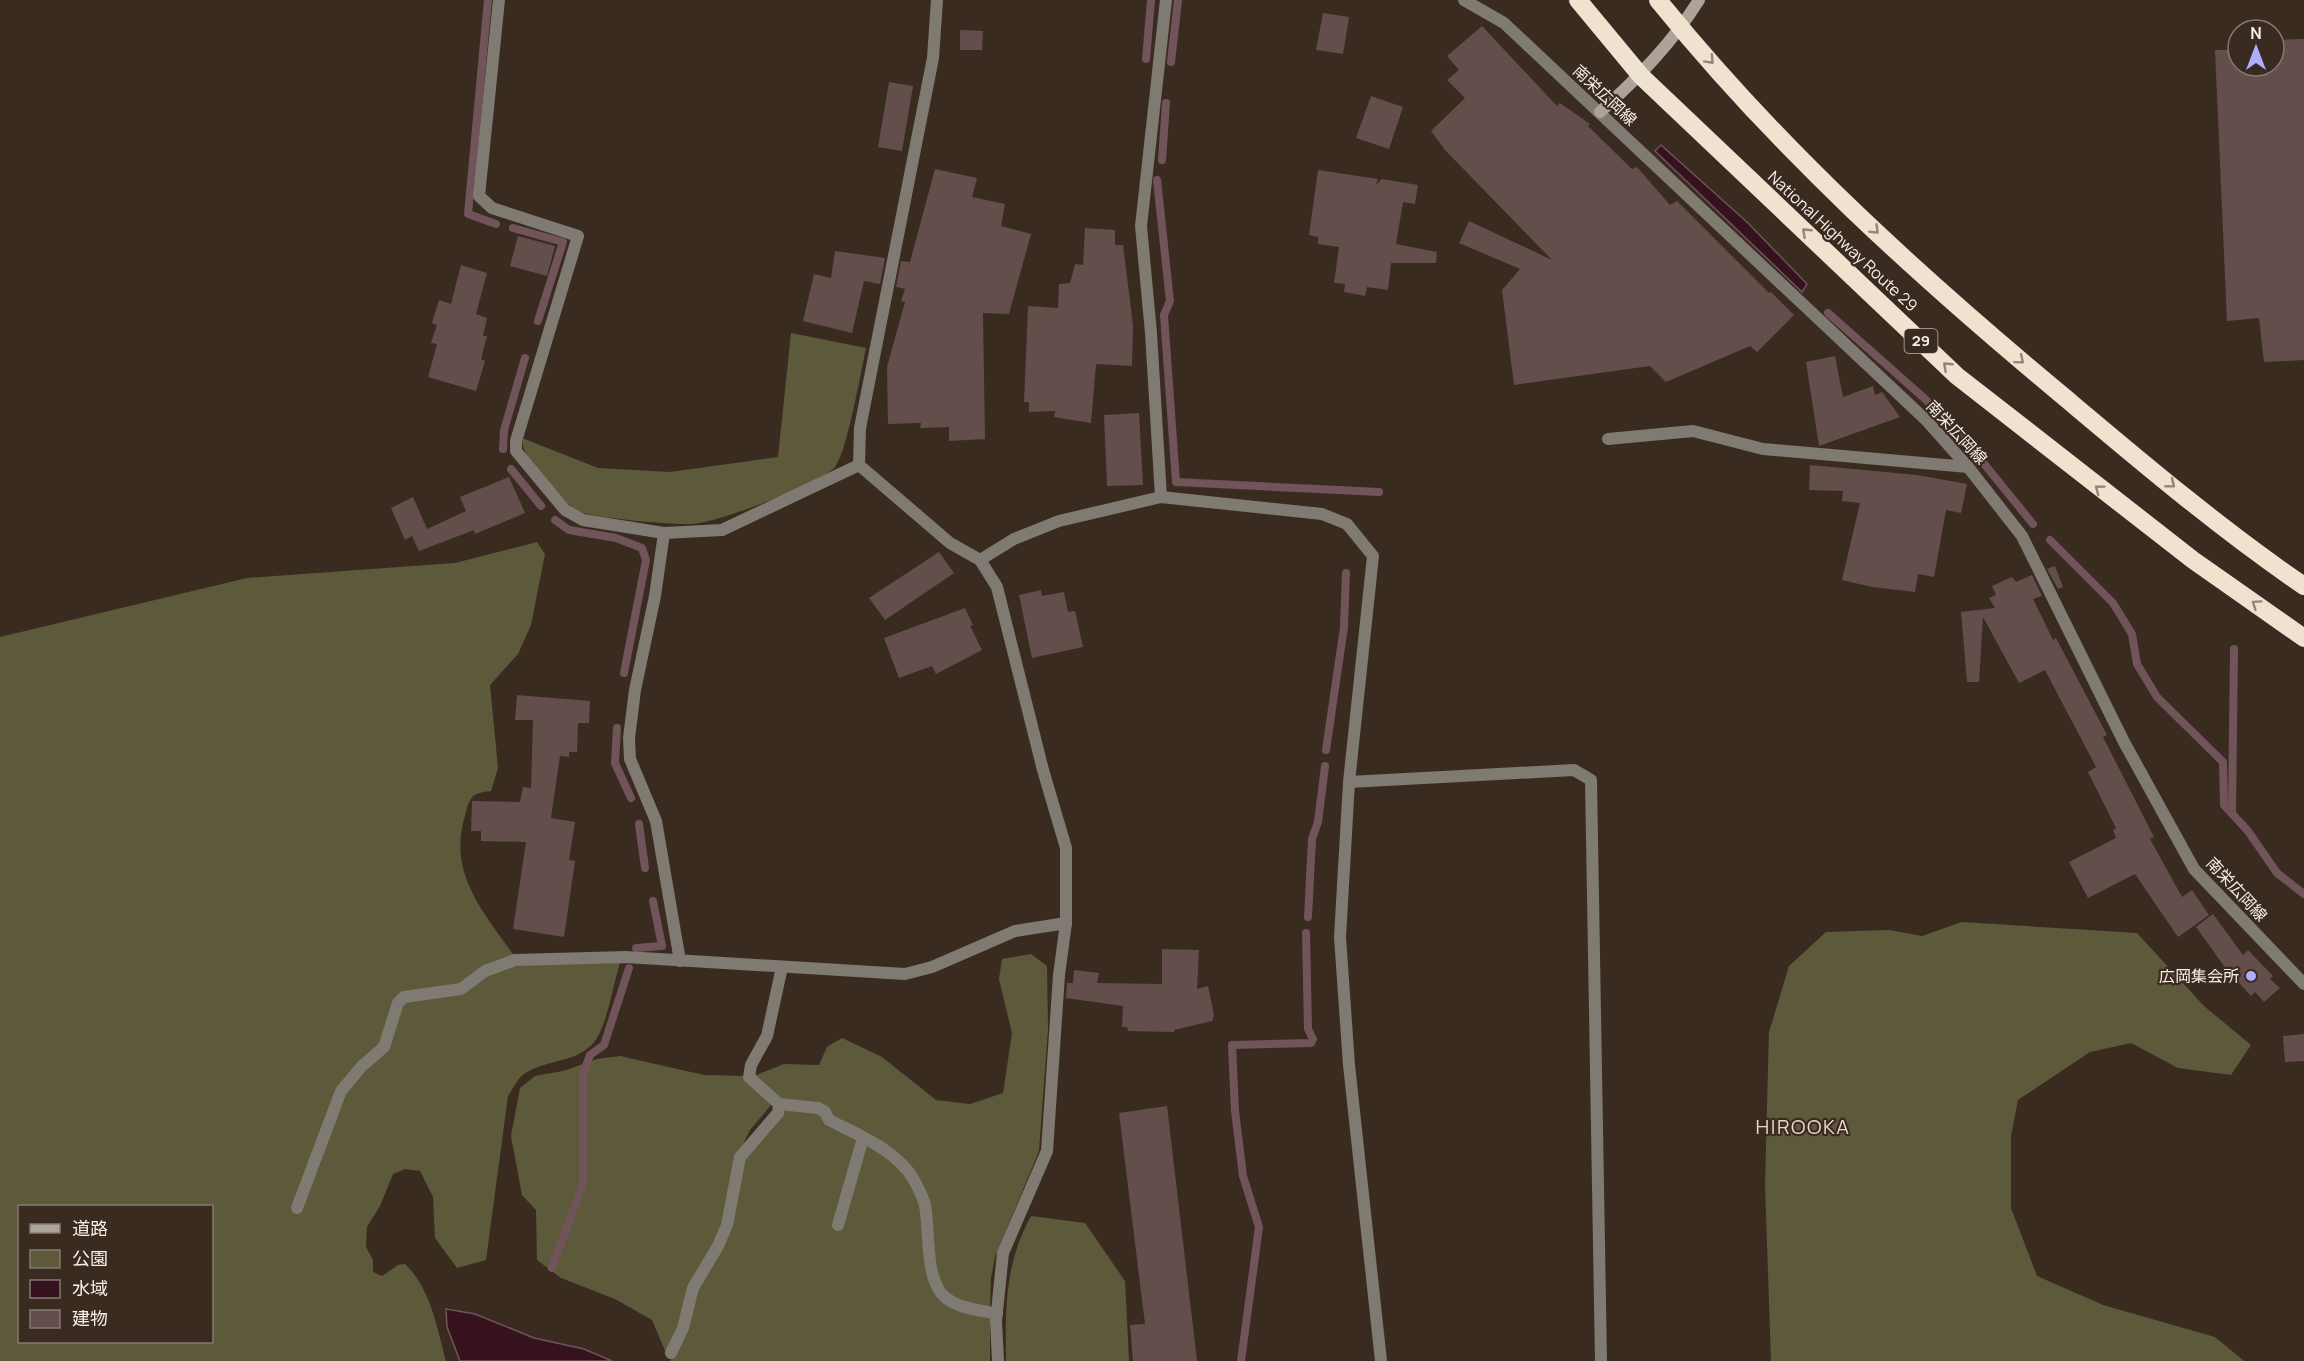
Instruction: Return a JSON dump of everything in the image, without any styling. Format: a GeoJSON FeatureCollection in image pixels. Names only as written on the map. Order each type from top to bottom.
{"type":"FeatureCollection","features":[{"type":"Feature","properties":{"kind":"highway","name":"National Highway Route 29"},"geometry":{"type":"LineString","coordinates":[[1578,0],[1641,76],[1958,376],[2193,560],[2304,638]]}},
{"type":"Feature","properties":{"kind":"highway","name":"National Highway Route 29"},"geometry":{"type":"LineString","coordinates":[[1658,0],[1681,29],[1796,154],[1957,308],[2112,437],[2264,558],[2304,586]]}},
{"type":"Feature","properties":{"kind":"street"},"geometry":{"type":"LineString","coordinates":[[499,0],[479,196],[492,208],[578,236],[516,441],[516,451],[565,510],[583,520],[664,533],[722,530],[859,465]]}},
{"type":"Feature","properties":{"kind":"street"},"geometry":{"type":"LineString","coordinates":[[859,465],[860,428],[933,58],[937,0]]}},
{"type":"Feature","properties":{"kind":"street"},"geometry":{"type":"LineString","coordinates":[[1161,496],[1151,333],[1141,226],[1166,0]]}},
{"type":"Feature","properties":{"kind":"street","name":"南栄広岡線"},"geometry":{"type":"LineString","coordinates":[[1464,0],[1504,23],[1600,112],[1927,422],[1968,468],[2022,536],[2124,742],[2194,869],[2304,984]]}},
{"type":"Feature","properties":{"kind":"street"},"geometry":{"type":"LineString","coordinates":[[1600,112],[1641,76],[1681,29],[1699,0]]}},
{"type":"Feature","properties":{"kind":"street"},"geometry":{"type":"LineString","coordinates":[[1608,439],[1693,431],[1763,449],[1968,468]]}},
{"type":"Feature","properties":{"kind":"street"},"geometry":{"type":"LineString","coordinates":[[859,465],[951,543],[980,560],[997,587],[1043,770],[1066,848],[1066,923],[1059,975],[1047,1150],[1003,1253],[997,1314],[998,1361]]}},
{"type":"Feature","properties":{"kind":"street"},"geometry":{"type":"LineString","coordinates":[[980,560],[1014,539],[1059,521],[1161,496],[1322,514],[1347,524],[1373,556],[1348,782],[1340,937],[1349,1065],[1381,1361]]}},
{"type":"Feature","properties":{"kind":"street"},"geometry":{"type":"LineString","coordinates":[[664,533],[655,596],[635,690],[629,748],[630,759],[657,821],[680,961]]}},
{"type":"Feature","properties":{"kind":"street"},"geometry":{"type":"LineString","coordinates":[[1348,782],[1574,770],[1591,780],[1601,1361]]}},
{"type":"Feature","properties":{"kind":"street"},"geometry":{"type":"LineString","coordinates":[[297,1208],[341,1092],[362,1066],[384,1047],[398,1003],[404,997],[461,989],[485,971],[515,960],[626,957],[905,974],[932,967],[1015,931],[1066,923]]}},
{"type":"Feature","properties":{"kind":"street"},"geometry":{"type":"LineString","coordinates":[[782,967],[767,1036],[751,1065],[749,1077],[779,1104],[818,1108],[825,1112],[829,1120],[879,1146],[902,1166],[925,1203],[932,1270],[937,1290],[957,1305],[997,1314]]}},
{"type":"Feature","properties":{"kind":"street"},"geometry":{"type":"LineString","coordinates":[[671,1353],[683,1328],[693,1288],[718,1246],[727,1225],[740,1157],[752,1140],[771,1124],[778,1113],[779,1104]]}},
{"type":"Feature","properties":{"kind":"street"},"geometry":{"type":"LineString","coordinates":[[838,1225],[863,1138]]}},
{"type":"Feature","properties":{"kind":"green space"},"geometry":{"type":"Polygon","coordinates":[[[791,333],[866,348],[849,429],[840,459],[835,467],[825,475],[789,493],[722,517],[692,524],[599,516],[586,514],[568,505],[526,454],[522,438],[598,468],[670,472],[778,457],[791,333]]]}},
{"type":"Feature","properties":{"kind":"green space"},"geometry":{"type":"Polygon","coordinates":[[[537,542],[545,554],[531,625],[518,654],[490,685],[498,768],[491,791],[479,793],[470,800],[461,837],[461,856],[472,891],[515,957],[458,986],[408,991],[381,1042],[359,1064],[341,1103],[358,1076],[387,1049],[407,1001],[459,994],[487,975],[519,964],[620,963],[604,1022],[597,1038],[590,1046],[573,1057],[543,1065],[524,1074],[508,1096],[486,1260],[457,1268],[435,1238],[433,1197],[420,1171],[405,1169],[393,1174],[380,1206],[367,1227],[366,1247],[373,1260],[373,1272],[382,1276],[398,1265],[405,1264],[414,1274],[432,1309],[446,1361],[0,1361],[0,637],[247,578],[455,563],[537,542]]]}},
{"type":"Feature","properties":{"kind":"green space"},"geometry":{"type":"Polygon","coordinates":[[[1962,922],[2137,933],[2204,1006],[2251,1045],[2231,1075],[2178,1068],[2131,1043],[2090,1052],[2018,1100],[2011,1136],[2011,1208],[2037,1276],[2103,1305],[2215,1337],[2244,1361],[1771,1361],[1765,1185],[1769,1032],[1789,966],[1826,932],[1889,930],[1922,936],[1962,922]]]}},
{"type":"Feature","properties":{"kind":"green space"},"geometry":{"type":"Polygon","coordinates":[[[1031,954],[1047,966],[1048,1029],[1039,1151],[995,1257],[991,1278],[990,1308],[955,1300],[941,1287],[920,1181],[832,1117],[782,1101],[754,1076],[784,1064],[819,1065],[827,1047],[842,1038],[882,1057],[936,1100],[970,1104],[1003,1093],[1012,1033],[999,979],[1002,959],[1031,954]]]}},
{"type":"Feature","properties":{"kind":"green space"},"geometry":{"type":"Polygon","coordinates":[[[620,1056],[704,1075],[745,1076],[772,1104],[750,1130],[740,1150],[722,1224],[666,1353],[652,1320],[615,1299],[561,1278],[537,1260],[536,1210],[522,1195],[511,1136],[520,1088],[535,1076],[563,1071],[597,1059],[620,1056]]]}},
{"type":"Feature","properties":{"kind":"green space"},"geometry":{"type":"Polygon","coordinates":[[[783,1109],[816,1113],[876,1149],[904,1172],[919,1197],[932,1290],[941,1301],[990,1316],[990,1361],[670,1361],[682,1340],[710,1250],[743,1163],[753,1148],[775,1125],[783,1109]]]}},
{"type":"Feature","properties":{"kind":"green space"},"geometry":{"type":"Polygon","coordinates":[[[1031,1216],[1085,1223],[1125,1281],[1129,1361],[1006,1361],[1006,1323],[1011,1269],[1022,1234],[1031,1216]]]}},
{"type":"Feature","properties":{"kind":"water"},"geometry":{"type":"Polygon","coordinates":[[[1661,145],[1747,222],[1807,284],[1802,292],[1655,151],[1661,145]]]}},
{"type":"Feature","properties":{"kind":"water"},"geometry":{"type":"Polygon","coordinates":[[[446,1309],[475,1314],[534,1338],[584,1349],[612,1361],[460,1361],[447,1327],[446,1309]]]}},
{"type":"Feature","properties":{"kind":"building"},"geometry":{"type":"Polygon","coordinates":[[[1323,13],[1349,17],[1343,54],[1316,50],[1323,13]]]}},
{"type":"Feature","properties":{"kind":"building"},"geometry":{"type":"Polygon","coordinates":[[[1482,26],[1557,106],[1560,103],[1590,124],[1588,126],[1632,169],[1637,167],[1670,205],[1677,201],[1794,315],[1757,352],[1750,346],[1666,382],[1650,366],[1514,385],[1502,290],[1520,269],[1459,243],[1469,221],[1552,260],[1445,150],[1431,131],[1465,98],[1447,80],[1459,70],[1447,56],[1482,26]]]}},
{"type":"Feature","properties":{"kind":"building"},"geometry":{"type":"Polygon","coordinates":[[[960,30],[983,31],[982,50],[960,50],[960,30]]]}},
{"type":"Feature","properties":{"kind":"building"},"geometry":{"type":"Polygon","coordinates":[[[2304,39],[2304,360],[2264,362],[2259,318],[2227,321],[2215,50],[2226,50],[2226,78],[2286,78],[2286,40],[2304,39]]]}},
{"type":"Feature","properties":{"kind":"building"},"geometry":{"type":"Polygon","coordinates":[[[889,82],[913,86],[902,151],[878,147],[889,82]]]}},
{"type":"Feature","properties":{"kind":"building"},"geometry":{"type":"Polygon","coordinates":[[[1371,96],[1403,107],[1389,149],[1356,138],[1371,96]]]}},
{"type":"Feature","properties":{"kind":"building"},"geometry":{"type":"Polygon","coordinates":[[[935,169],[977,178],[972,197],[1005,204],[1001,226],[1031,234],[1009,314],[983,313],[985,439],[949,441],[949,427],[920,428],[921,423],[888,424],[887,367],[905,302],[901,301],[905,289],[896,287],[901,261],[910,262],[935,169]]]}},
{"type":"Feature","properties":{"kind":"building"},"geometry":{"type":"Polygon","coordinates":[[[1318,170],[1378,179],[1376,185],[1382,179],[1418,185],[1415,204],[1403,202],[1396,244],[1437,252],[1436,263],[1391,263],[1388,290],[1367,287],[1365,296],[1344,292],[1345,284],[1334,283],[1339,247],[1318,244],[1318,237],[1309,235],[1318,170]]]}},
{"type":"Feature","properties":{"kind":"building"},"geometry":{"type":"Polygon","coordinates":[[[1085,228],[1115,230],[1115,245],[1123,245],[1133,325],[1132,366],[1096,364],[1091,423],[1054,417],[1055,411],[1029,412],[1029,402],[1024,402],[1028,306],[1058,308],[1059,284],[1070,283],[1075,264],[1083,265],[1085,228]]]}},
{"type":"Feature","properties":{"kind":"building"},"geometry":{"type":"Polygon","coordinates":[[[518,236],[555,246],[547,276],[510,266],[518,236]]]}},
{"type":"Feature","properties":{"kind":"building"},"geometry":{"type":"Polygon","coordinates":[[[835,251],[885,258],[880,284],[864,281],[852,333],[803,321],[814,274],[831,278],[835,251]]]}},
{"type":"Feature","properties":{"kind":"building"},"geometry":{"type":"Polygon","coordinates":[[[461,265],[487,273],[476,314],[487,318],[483,336],[487,336],[481,359],[485,361],[476,391],[428,377],[437,344],[431,343],[437,325],[432,323],[439,300],[451,304],[461,265]]]}},
{"type":"Feature","properties":{"kind":"building"},"geometry":{"type":"Polygon","coordinates":[[[1835,356],[1843,397],[1873,386],[1875,395],[1882,392],[1900,417],[1819,446],[1806,362],[1835,356]]]}},
{"type":"Feature","properties":{"kind":"building"},"geometry":{"type":"Polygon","coordinates":[[[1139,413],[1143,485],[1107,486],[1104,415],[1139,413]]]}},
{"type":"Feature","properties":{"kind":"building"},"geometry":{"type":"Polygon","coordinates":[[[1810,465],[1917,475],[1967,484],[1961,513],[1946,510],[1934,577],[1918,574],[1915,592],[1872,587],[1842,580],[1860,503],[1842,501],[1843,491],[1809,490],[1810,465]]]}},
{"type":"Feature","properties":{"kind":"building"},"geometry":{"type":"Polygon","coordinates":[[[509,477],[525,513],[475,534],[474,530],[419,551],[412,536],[405,540],[391,508],[413,497],[427,529],[466,511],[460,497],[509,477]]]}},
{"type":"Feature","properties":{"kind":"building"},"geometry":{"type":"Polygon","coordinates":[[[939,552],[954,573],[885,620],[869,598],[939,552]]]}},
{"type":"Feature","properties":{"kind":"building"},"geometry":{"type":"Polygon","coordinates":[[[2055,566],[2063,587],[2058,589],[2047,569],[2055,566]]]}},
{"type":"Feature","properties":{"kind":"building"},"geometry":{"type":"Polygon","coordinates":[[[2032,575],[2042,596],[2033,599],[2053,640],[2056,638],[2107,735],[2103,737],[2154,837],[2150,839],[2182,897],[2192,890],[2209,915],[2178,937],[2135,874],[2088,898],[2069,862],[2116,838],[2113,830],[2116,828],[2088,772],[2096,767],[2045,670],[2019,683],[1983,617],[1979,682],[1967,682],[1961,612],[1995,608],[1989,598],[1996,595],[1992,586],[2012,577],[2016,582],[2032,575]]]}},
{"type":"Feature","properties":{"kind":"building"},"geometry":{"type":"Polygon","coordinates":[[[1041,590],[1042,596],[1064,592],[1068,612],[1075,611],[1083,647],[1032,658],[1019,595],[1041,590]]]}},
{"type":"Feature","properties":{"kind":"building"},"geometry":{"type":"Polygon","coordinates":[[[965,608],[973,625],[970,626],[982,650],[936,674],[932,666],[899,678],[884,638],[965,608]]]}},
{"type":"Feature","properties":{"kind":"building"},"geometry":{"type":"Polygon","coordinates":[[[517,695],[590,701],[589,723],[578,723],[577,752],[569,752],[569,757],[560,756],[551,818],[575,822],[569,860],[575,861],[564,937],[513,929],[526,842],[481,841],[481,831],[471,831],[472,801],[520,802],[523,787],[531,788],[533,720],[515,720],[517,695]]]}},
{"type":"Feature","properties":{"kind":"building"},"geometry":{"type":"Polygon","coordinates":[[[2213,914],[2243,955],[2248,950],[2273,976],[2270,979],[2280,988],[2264,1002],[2255,992],[2251,996],[2224,966],[2196,927],[2213,914]]]}},
{"type":"Feature","properties":{"kind":"building"},"geometry":{"type":"Polygon","coordinates":[[[1162,949],[1199,950],[1197,989],[1208,986],[1214,1015],[1212,1021],[1174,1030],[1174,1032],[1128,1031],[1127,1027],[1122,1027],[1123,1006],[1066,998],[1067,983],[1073,983],[1074,970],[1099,973],[1097,983],[1162,984],[1162,949]]]}},
{"type":"Feature","properties":{"kind":"building"},"geometry":{"type":"Polygon","coordinates":[[[2304,1034],[2304,1061],[2285,1062],[2283,1036],[2304,1034]]]}},
{"type":"Feature","properties":{"kind":"building"},"geometry":{"type":"Polygon","coordinates":[[[1167,1106],[1197,1361],[1133,1361],[1130,1325],[1145,1324],[1119,1113],[1167,1106]]]}},
{"type":"Feature","properties":{"kind":"waterway"},"geometry":{"type":"LineString","coordinates":[[488,0],[468,214],[496,224]]}},
{"type":"Feature","properties":{"kind":"waterway"},"geometry":{"type":"LineString","coordinates":[[1146,59],[1151,0]]}},
{"type":"Feature","properties":{"kind":"waterway"},"geometry":{"type":"LineString","coordinates":[[1171,62],[1178,0]]}},
{"type":"Feature","properties":{"kind":"waterway"},"geometry":{"type":"LineString","coordinates":[[1162,160],[1166,103]]}},
{"type":"Feature","properties":{"kind":"waterway"},"geometry":{"type":"LineString","coordinates":[[1157,180],[1170,301],[1164,315],[1176,482],[1379,492]]}},
{"type":"Feature","properties":{"kind":"waterway"},"geometry":{"type":"LineString","coordinates":[[513,228],[563,242],[538,321]]}},
{"type":"Feature","properties":{"kind":"waterway"},"geometry":{"type":"LineString","coordinates":[[1828,313],[1924,398],[1959,433],[2033,524]]}},
{"type":"Feature","properties":{"kind":"waterway"},"geometry":{"type":"LineString","coordinates":[[503,449],[504,430],[525,358]]}},
{"type":"Feature","properties":{"kind":"waterway"},"geometry":{"type":"LineString","coordinates":[[511,469],[541,506]]}},
{"type":"Feature","properties":{"kind":"waterway"},"geometry":{"type":"LineString","coordinates":[[555,520],[569,530],[616,538],[642,548],[646,560],[624,673]]}},
{"type":"Feature","properties":{"kind":"waterway"},"geometry":{"type":"LineString","coordinates":[[2050,540],[2113,603],[2132,634],[2137,664],[2157,697],[2223,762],[2224,805],[2248,831],[2277,873],[2304,894]]}},
{"type":"Feature","properties":{"kind":"waterway"},"geometry":{"type":"LineString","coordinates":[[1326,750],[1344,627],[1346,573]]}},
{"type":"Feature","properties":{"kind":"waterway"},"geometry":{"type":"LineString","coordinates":[[2232,812],[2234,649]]}},
{"type":"Feature","properties":{"kind":"waterway"},"geometry":{"type":"LineString","coordinates":[[617,728],[615,763],[631,798]]}},
{"type":"Feature","properties":{"kind":"waterway"},"geometry":{"type":"LineString","coordinates":[[1308,917],[1312,839],[1318,822],[1325,766]]}},
{"type":"Feature","properties":{"kind":"waterway"},"geometry":{"type":"LineString","coordinates":[[639,824],[645,868]]}},
{"type":"Feature","properties":{"kind":"waterway"},"geometry":{"type":"LineString","coordinates":[[636,948],[662,946],[653,901]]}},
{"type":"Feature","properties":{"kind":"waterway"},"geometry":{"type":"LineString","coordinates":[[1241,1361],[1259,1227],[1243,1176],[1235,1111],[1232,1045],[1311,1043],[1313,1039],[1308,1029],[1306,933]]}},
{"type":"Feature","properties":{"kind":"waterway"},"geometry":{"type":"LineString","coordinates":[[552,1268],[583,1183],[583,1074],[590,1055],[604,1045],[629,968]]}},
{"type":"Feature","properties":{"kind":"place","name":"広岡集会所"},"geometry":{"type":"Point","coordinates":[2251,976]}},
{"type":"Feature","properties":{"kind":"district","name":"HIROOKA"},"geometry":{"type":"Point","coordinates":[1803,1127]}}]}
